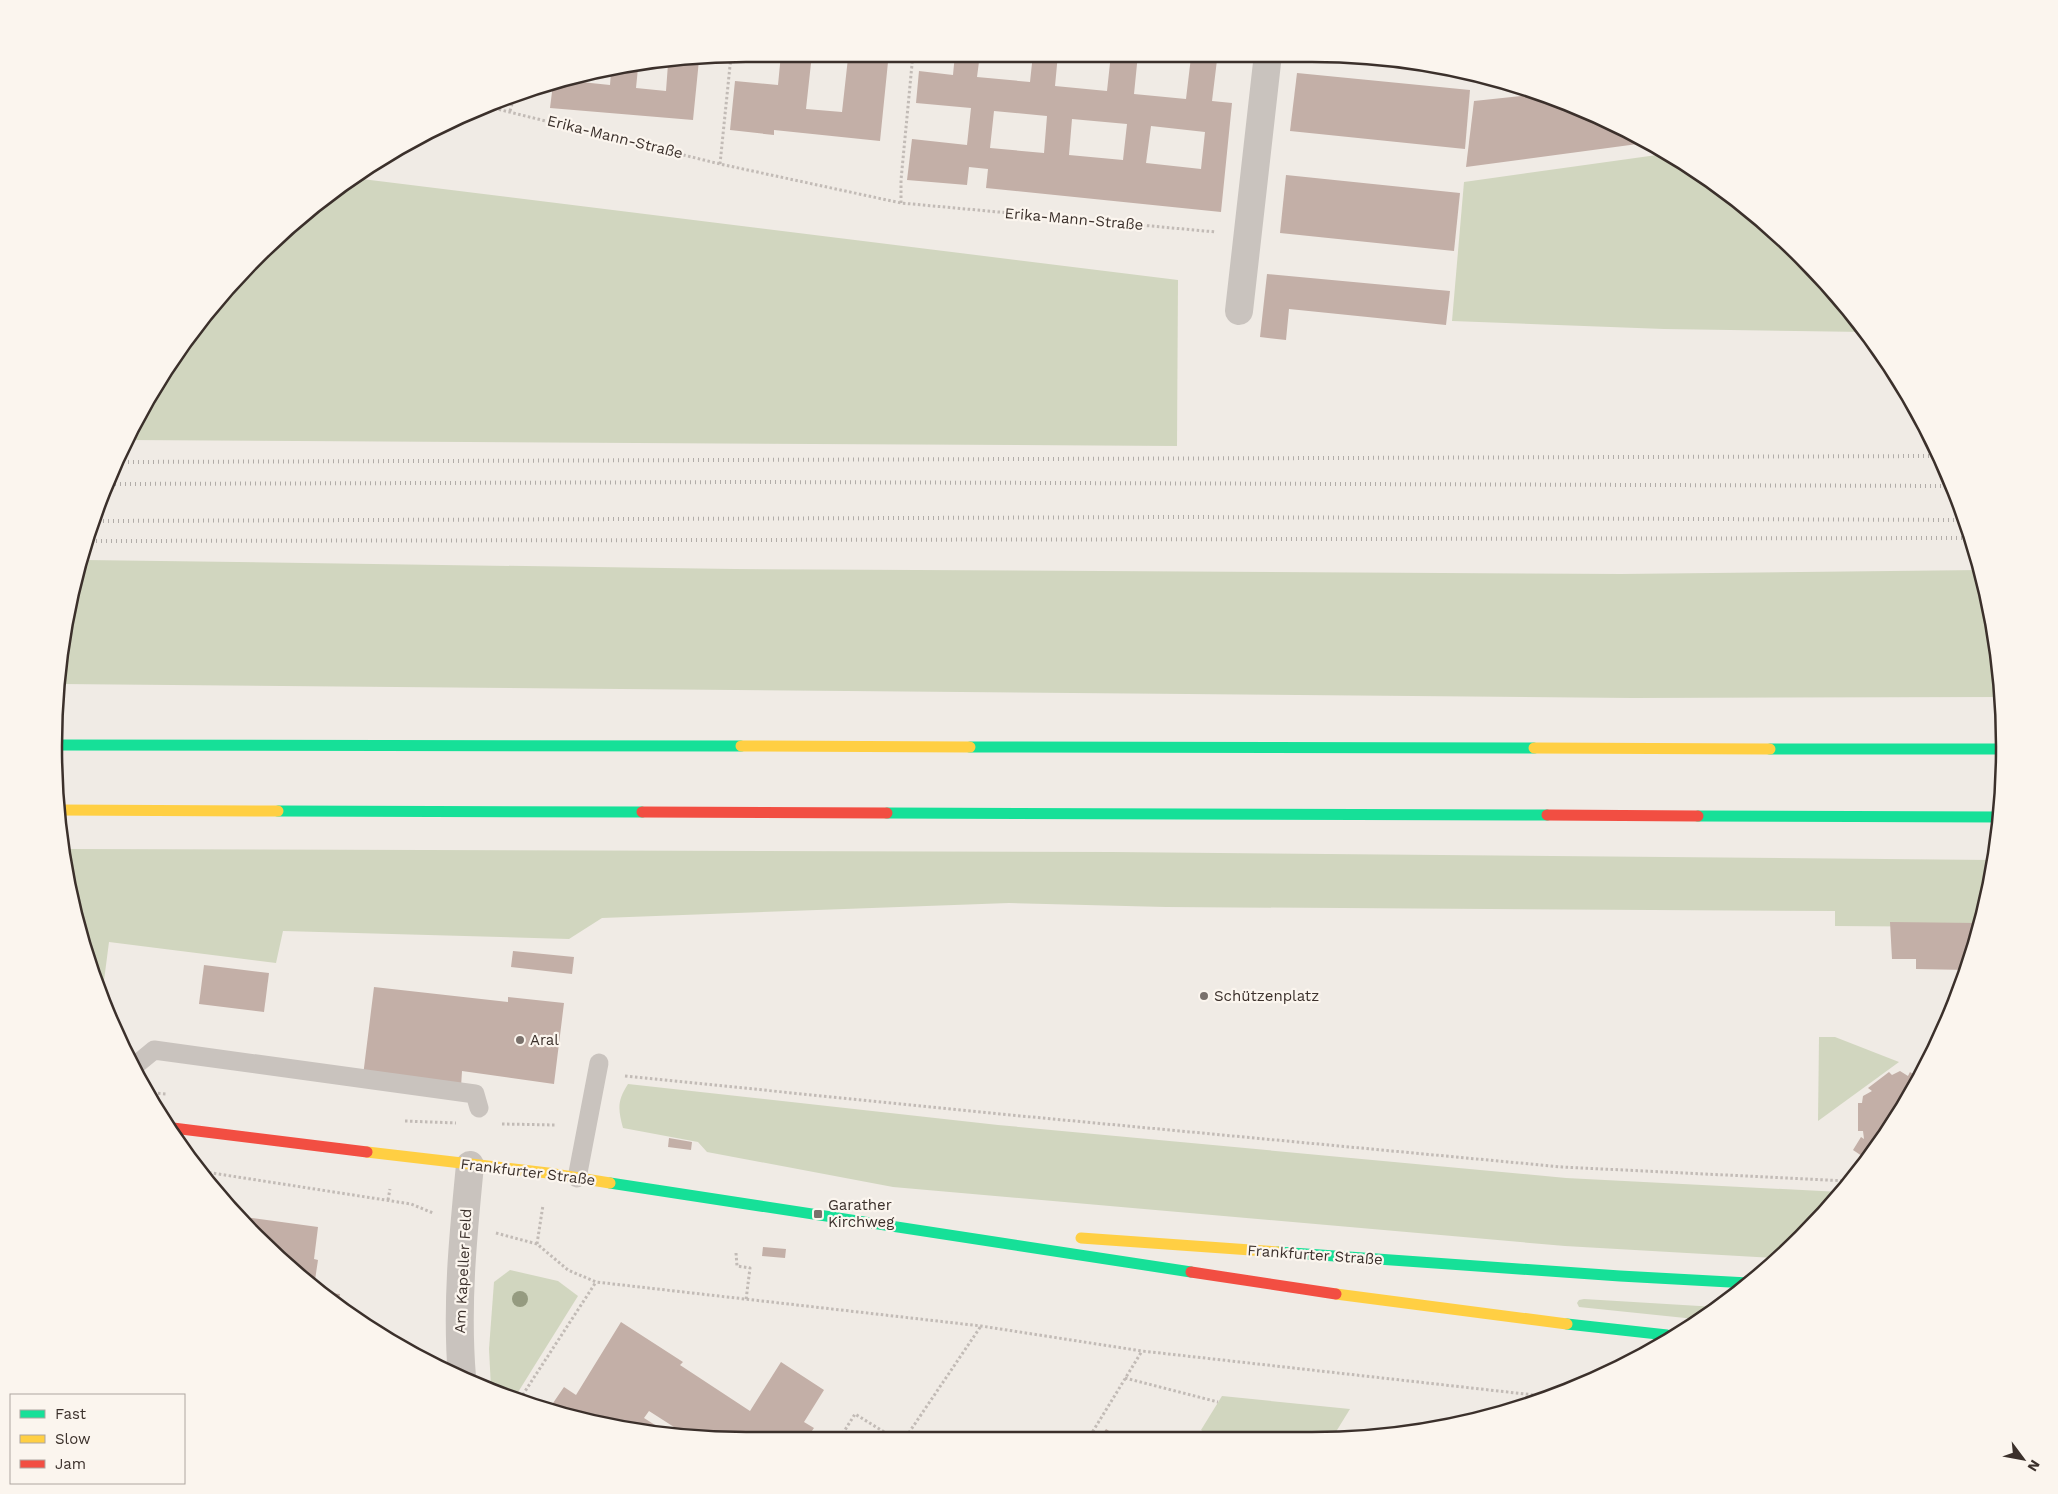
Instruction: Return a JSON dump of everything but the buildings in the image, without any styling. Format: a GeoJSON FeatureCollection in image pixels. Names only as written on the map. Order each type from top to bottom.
{"type":"FeatureCollection","features":[{"type":"Feature","properties":{"kind":"main road"},"geometry":{"type":"LineString","coordinates":[[62,745],[1996,749]]}},
{"type":"Feature","properties":{"kind":"main road"},"geometry":{"type":"LineString","coordinates":[[66,810],[1992,817]]}},
{"type":"Feature","properties":{"kind":"main road","name":"Frankfurter Straße"},"geometry":{"type":"LineString","coordinates":[[179,1129],[548,1173],[1394,1303],[1662,1334]]}},
{"type":"Feature","properties":{"kind":"main road","name":"Frankfurter Straße"},"geometry":{"type":"LineString","coordinates":[[882,1224],[1022,1234]]}},
{"type":"Feature","properties":{"kind":"main road","name":"Frankfurter Straße"},"geometry":{"type":"LineString","coordinates":[[1072,1238],[1610,1276],[1737,1282]]}},
{"type":"Feature","properties":{"kind":"street"},"geometry":{"type":"LineString","coordinates":[[1239,311],[1267,62]]}},
{"type":"Feature","properties":{"kind":"street","name":"Am Kapeller Feld"},"geometry":{"type":"LineString","coordinates":[[461,1369],[459,1348],[460,1288],[470,1165]]}},
{"type":"Feature","properties":{"kind":"lane"},"geometry":{"type":"LineString","coordinates":[[139,1062],[154,1050],[475,1094],[479,1108]]}},
{"type":"Feature","properties":{"kind":"lane"},"geometry":{"type":"LineString","coordinates":[[577,1178],[598,1068]]}},
{"type":"Feature","properties":{"kind":"path"},"geometry":{"type":"LineString","coordinates":[[900,203],[912,62]]}},
{"type":"Feature","properties":{"kind":"path"},"geometry":{"type":"LineString","coordinates":[[720,164],[730,63]]}},
{"type":"Feature","properties":{"kind":"path"},"geometry":{"type":"LineString","coordinates":[[509,111],[511,105]]}},
{"type":"Feature","properties":{"kind":"path","name":"Erika-Mann-Straße"},"geometry":{"type":"LineString","coordinates":[[500,109],[720,164],[900,203],[1247,235]]}},
{"type":"Feature","properties":{"kind":"path"},"geometry":{"type":"LineString","coordinates":[[598,1068],[1000,1114],[1562,1167],[1840,1181]]}},
{"type":"Feature","properties":{"kind":"path"},"geometry":{"type":"LineString","coordinates":[[556,1126],[560,1118]]}},
{"type":"Feature","properties":{"kind":"path"},"geometry":{"type":"LineString","coordinates":[[211,1173],[411,1204],[464,1225],[537,1244],[568,1270],[596,1282],[981,1326],[1142,1350],[1532,1395]]}},
{"type":"Feature","properties":{"kind":"path"},"geometry":{"type":"LineString","coordinates":[[736,1253],[737,1266],[750,1268],[746,1300]]}},
{"type":"Feature","properties":{"kind":"path"},"geometry":{"type":"LineString","coordinates":[[523,1394],[596,1282]]}},
{"type":"Feature","properties":{"kind":"path"},"geometry":{"type":"LineString","coordinates":[[910,1432],[981,1326]]}},
{"type":"Feature","properties":{"kind":"path"},"geometry":{"type":"LineString","coordinates":[[1092,1432],[1142,1350]]}},
{"type":"Feature","properties":{"kind":"path"},"geometry":{"type":"LineString","coordinates":[[1125,1378],[1218,1402]]}},
{"type":"Feature","properties":{"kind":"path"},"geometry":{"type":"LineString","coordinates":[[844,1432],[855,1414],[884,1432]]}},
{"type":"Feature","properties":{"kind":"green space"},"geometry":{"type":"Polygon","coordinates":[[[1655,155],[1728,204],[1762,232],[1826,296],[1855,332],[1664,329],[1452,321],[1464,182],[1655,155]]]}},
{"type":"Feature","properties":{"kind":"green space"},"geometry":{"type":"Polygon","coordinates":[[[365,179],[1178,280],[1177,446],[135,440],[178,367],[204,330],[232,296],[296,232],[330,204],[365,179]]]}},
{"type":"Feature","properties":{"kind":"green space"},"geometry":{"type":"Polygon","coordinates":[[[89,560],[735,569],[1621,574],[1972,570],[1990,658],[1994,697],[1633,698],[66,684],[76,613],[89,560]]]}},
{"type":"Feature","properties":{"kind":"green space"},"geometry":{"type":"Polygon","coordinates":[[[70,849],[1112,852],[1986,860],[1971,927],[1835,926],[1835,911],[1166,907],[1009,903],[602,918],[569,939],[283,931],[276,963],[109,942],[104,980],[86,924],[70,849]]]}},
{"type":"Feature","properties":{"kind":"green space"},"geometry":{"type":"Polygon","coordinates":[[[1819,1037],[1835,1037],[1899,1062],[1818,1121],[1819,1037]]]}},
{"type":"Feature","properties":{"kind":"green space"},"geometry":{"type":"Polygon","coordinates":[[[628,1084],[998,1125],[1566,1178],[1831,1192],[1795,1231],[1767,1258],[1565,1246],[893,1187],[707,1152],[698,1142],[623,1128],[620,1115],[622,1095],[628,1084]]]}},
{"type":"Feature","properties":{"kind":"green space"},"geometry":{"type":"Polygon","coordinates":[[[510,1270],[558,1281],[578,1296],[518,1392],[491,1381],[489,1349],[494,1282],[510,1270]]]}},
{"type":"Feature","properties":{"kind":"green space"},"geometry":{"type":"Polygon","coordinates":[[[1579,1300],[1705,1306],[1687,1318],[1579,1307],[1577,1303],[1579,1300]]]}},
{"type":"Feature","properties":{"kind":"green space"},"geometry":{"type":"Polygon","coordinates":[[[1222,1396],[1350,1409],[1337,1431],[1204,1432],[1201,1430],[1222,1396]]]}},
{"type":"Feature","properties":{"kind":"railway"},"geometry":{"type":"LineString","coordinates":[[125,462],[1930,456]]}},
{"type":"Feature","properties":{"kind":"railway"},"geometry":{"type":"LineString","coordinates":[[115,484],[755,482],[1943,486]]}},
{"type":"Feature","properties":{"kind":"railway"},"geometry":{"type":"LineString","coordinates":[[101,521],[1179,517],[1956,520]]}},
{"type":"Feature","properties":{"kind":"railway"},"geometry":{"type":"LineString","coordinates":[[95,541],[1962,538]]}},
{"type":"Feature","properties":{"kind":"traffic: fast"},"geometry":{"type":"LineString","coordinates":[[62,745],[741,746]]}},
{"type":"Feature","properties":{"kind":"traffic: fast"},"geometry":{"type":"LineString","coordinates":[[970,747],[1534,748]]}},
{"type":"Feature","properties":{"kind":"traffic: fast"},"geometry":{"type":"LineString","coordinates":[[1770,749],[1996,749]]}},
{"type":"Feature","properties":{"kind":"traffic: fast"},"geometry":{"type":"LineString","coordinates":[[278,811],[642,812]]}},
{"type":"Feature","properties":{"kind":"traffic: fast"},"geometry":{"type":"LineString","coordinates":[[887,813],[1547,815]]}},
{"type":"Feature","properties":{"kind":"traffic: fast"},"geometry":{"type":"LineString","coordinates":[[1698,816],[1992,817]]}},
{"type":"Feature","properties":{"kind":"traffic: fast"},"geometry":{"type":"LineString","coordinates":[[610,1183],[1191,1272]]}},
{"type":"Feature","properties":{"kind":"traffic: fast"},"geometry":{"type":"LineString","coordinates":[[1278,1252],[1737,1282]]}},
{"type":"Feature","properties":{"kind":"traffic: fast"},"geometry":{"type":"LineString","coordinates":[[1567,1324],[1662,1334]]}},
{"type":"Feature","properties":{"kind":"traffic: slow"},"geometry":{"type":"LineString","coordinates":[[741,746],[970,747]]}},
{"type":"Feature","properties":{"kind":"traffic: slow"},"geometry":{"type":"LineString","coordinates":[[1534,748],[1770,749]]}},
{"type":"Feature","properties":{"kind":"traffic: slow"},"geometry":{"type":"LineString","coordinates":[[66,810],[278,811]]}},
{"type":"Feature","properties":{"kind":"traffic: slow"},"geometry":{"type":"LineString","coordinates":[[367,1152],[548,1173],[610,1183]]}},
{"type":"Feature","properties":{"kind":"traffic: slow"},"geometry":{"type":"LineString","coordinates":[[1081,1238],[1278,1252]]}},
{"type":"Feature","properties":{"kind":"traffic: slow"},"geometry":{"type":"LineString","coordinates":[[1336,1294],[1567,1324]]}},
{"type":"Feature","properties":{"kind":"traffic: jam"},"geometry":{"type":"LineString","coordinates":[[642,812],[887,813]]}},
{"type":"Feature","properties":{"kind":"traffic: jam"},"geometry":{"type":"LineString","coordinates":[[1547,815],[1698,816]]}},
{"type":"Feature","properties":{"kind":"traffic: jam"},"geometry":{"type":"LineString","coordinates":[[179,1129],[367,1152]]}},
{"type":"Feature","properties":{"kind":"traffic: jam"},"geometry":{"type":"LineString","coordinates":[[1191,1272],[1336,1294]]}},
{"type":"Feature","properties":{"kind":"place","name":"Schützenplatz"},"geometry":{"type":"Point","coordinates":[1204,996]}},
{"type":"Feature","properties":{"kind":"place","name":"Aral"},"geometry":{"type":"Point","coordinates":[520,1040]}},
{"type":"Feature","properties":{"kind":"place","name":"Garather Kirchweg"},"geometry":{"type":"Point","coordinates":[818,1214]}}]}
